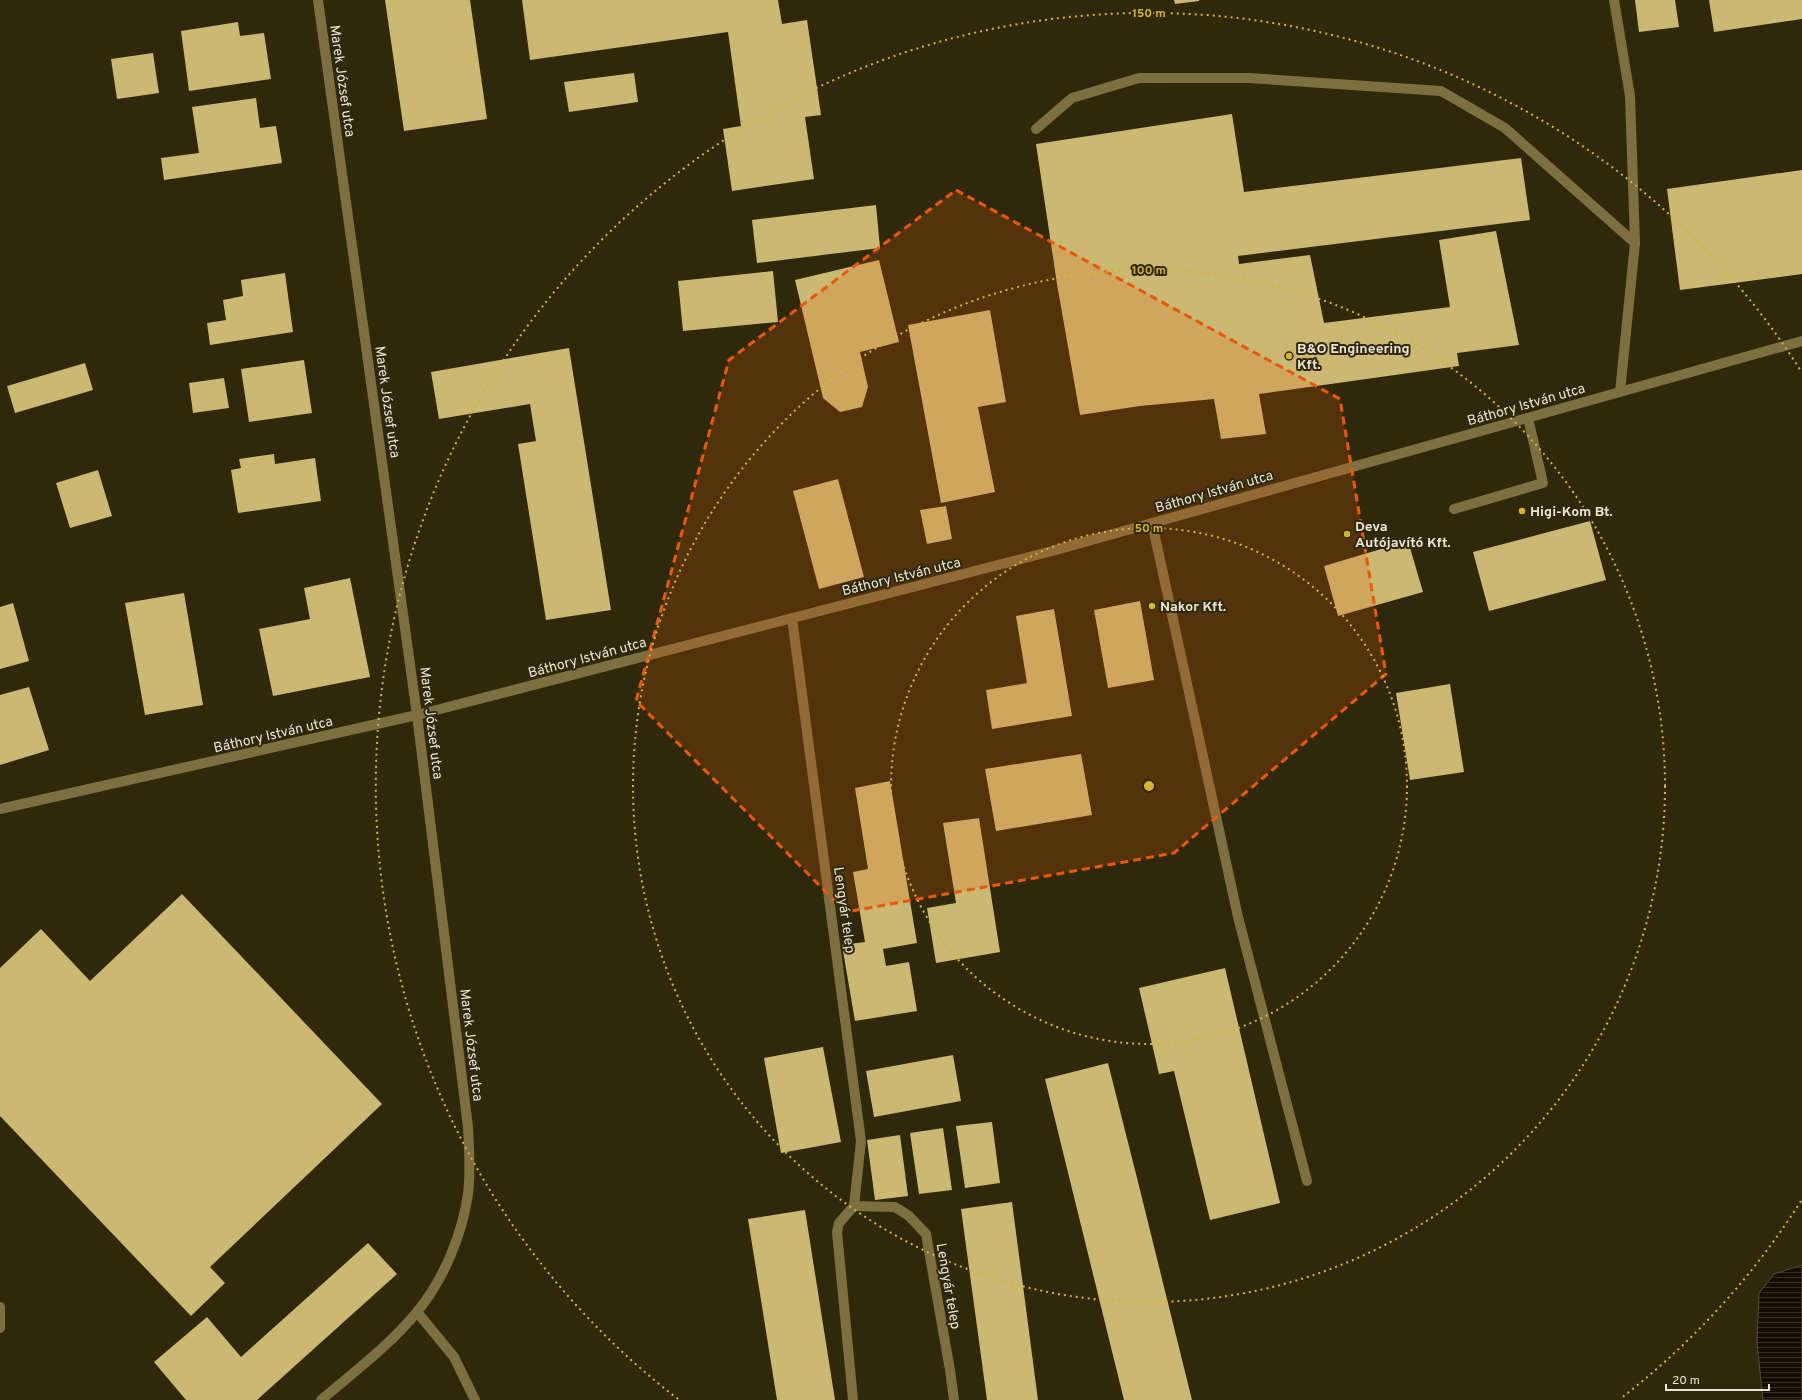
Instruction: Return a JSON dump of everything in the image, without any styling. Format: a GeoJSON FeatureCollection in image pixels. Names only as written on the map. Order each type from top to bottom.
{"type":"FeatureCollection","features":[{"type":"Feature","properties":{"kind":"street","name":"Marek József utca"},"geometry":{"type":"LineString","coordinates":[[318,0],[417,716],[468,1127],[470,1165],[468,1193],[464,1217],[454,1248],[441,1276],[417,1312],[397,1334],[322,1400]]}},
{"type":"Feature","properties":{"kind":"street"},"geometry":{"type":"LineString","coordinates":[[1614,0],[1630,96],[1635,243],[1620,392]]}},
{"type":"Feature","properties":{"kind":"street"},"geometry":{"type":"LineString","coordinates":[[1036,129],[1072,98],[1139,78],[1249,78],[1441,91],[1505,128],[1635,243]]}},
{"type":"Feature","properties":{"kind":"street","name":"Báthory István utca"},"geometry":{"type":"LineString","coordinates":[[0,809],[417,716],[1056,550],[1802,341]]}},
{"type":"Feature","properties":{"kind":"street"},"geometry":{"type":"LineString","coordinates":[[1454,509],[1543,483],[1528,418]]}},
{"type":"Feature","properties":{"kind":"street"},"geometry":{"type":"LineString","coordinates":[[1152,523],[1238,917],[1307,1181]]}},
{"type":"Feature","properties":{"kind":"street","name":"Lengyár telep"},"geometry":{"type":"LineString","coordinates":[[792,618],[861,1141],[854,1206],[895,1207],[910,1216],[926,1234],[954,1400]]}},
{"type":"Feature","properties":{"kind":"street"},"geometry":{"type":"LineString","coordinates":[[854,1206],[839,1223],[837,1232],[854,1400]]}},
{"type":"Feature","properties":{"kind":"street"},"geometry":{"type":"LineString","coordinates":[[0,1306],[0,1328]]}},
{"type":"Feature","properties":{"kind":"street"},"geometry":{"type":"LineString","coordinates":[[417,1312],[454,1357],[475,1400]]}},
{"type":"Feature","properties":{"kind":"highlighted area"},"geometry":{"type":"Polygon","coordinates":[[[956,190],[1340,399],[1386,674],[1174,853],[846,912],[636,701],[729,360],[956,190]]]}},
{"type":"Feature","properties":{"kind":"shaded area"},"geometry":{"type":"Polygon","coordinates":[[[1802,1265],[1802,1400],[1763,1400],[1757,1343],[1759,1293],[1774,1274],[1802,1265]]]}},
{"type":"Feature","properties":{"kind":"building"},"geometry":{"type":"Polygon","coordinates":[[[385,0],[470,0],[487,119],[404,131],[385,0]]]}},
{"type":"Feature","properties":{"kind":"building"},"geometry":{"type":"Polygon","coordinates":[[[522,0],[778,0],[782,24],[807,20],[821,115],[805,117],[814,179],[732,191],[723,129],[741,126],[728,32],[530,60],[522,0]]]}},
{"type":"Feature","properties":{"kind":"building"},"geometry":{"type":"Polygon","coordinates":[[[1174,0],[1199,0],[1199,1],[1175,4],[1174,0]]]}},
{"type":"Feature","properties":{"kind":"building"},"geometry":{"type":"Polygon","coordinates":[[[1635,0],[1675,0],[1679,27],[1639,32],[1635,0]]]}},
{"type":"Feature","properties":{"kind":"building"},"geometry":{"type":"Polygon","coordinates":[[[1709,0],[1802,0],[1802,19],[1714,32],[1709,0]]]}},
{"type":"Feature","properties":{"kind":"building"},"geometry":{"type":"Polygon","coordinates":[[[238,22],[240,36],[264,33],[271,79],[189,91],[181,31],[238,22]]]}},
{"type":"Feature","properties":{"kind":"building"},"geometry":{"type":"Polygon","coordinates":[[[153,53],[159,93],[117,99],[111,59],[153,53]]]}},
{"type":"Feature","properties":{"kind":"building"},"geometry":{"type":"Polygon","coordinates":[[[634,73],[638,102],[569,112],[564,82],[634,73]]]}},
{"type":"Feature","properties":{"kind":"building"},"geometry":{"type":"Polygon","coordinates":[[[256,98],[260,128],[276,126],[282,163],[164,180],[161,158],[199,153],[192,107],[256,98]]]}},
{"type":"Feature","properties":{"kind":"building"},"geometry":{"type":"Polygon","coordinates":[[[1232,114],[1244,192],[1521,158],[1530,220],[1238,256],[1239,264],[1310,255],[1324,323],[1450,307],[1439,240],[1496,231],[1519,345],[1457,353],[1459,366],[1259,394],[1266,434],[1221,439],[1214,399],[1140,406],[1080,415],[1057,284],[1036,144],[1232,114]]]}},
{"type":"Feature","properties":{"kind":"building"},"geometry":{"type":"Polygon","coordinates":[[[1802,170],[1802,274],[1680,290],[1667,189],[1802,170]]]}},
{"type":"Feature","properties":{"kind":"building"},"geometry":{"type":"Polygon","coordinates":[[[876,205],[880,248],[757,263],[752,220],[876,205]]]}},
{"type":"Feature","properties":{"kind":"building"},"geometry":{"type":"Polygon","coordinates":[[[879,260],[899,342],[860,352],[868,387],[862,407],[840,412],[823,398],[795,280],[879,260]]]}},
{"type":"Feature","properties":{"kind":"building"},"geometry":{"type":"Polygon","coordinates":[[[773,271],[778,322],[683,331],[678,281],[773,271]]]}},
{"type":"Feature","properties":{"kind":"building"},"geometry":{"type":"Polygon","coordinates":[[[285,273],[293,332],[210,345],[207,323],[226,320],[223,300],[243,296],[241,280],[285,273]]]}},
{"type":"Feature","properties":{"kind":"building"},"geometry":{"type":"Polygon","coordinates":[[[990,310],[1006,402],[978,407],[995,492],[941,503],[908,325],[990,310]]]}},
{"type":"Feature","properties":{"kind":"building"},"geometry":{"type":"Polygon","coordinates":[[[569,348],[611,610],[546,620],[518,444],[536,441],[530,404],[439,419],[431,372],[569,348]]]}},
{"type":"Feature","properties":{"kind":"building"},"geometry":{"type":"Polygon","coordinates":[[[304,360],[312,413],[249,422],[241,369],[304,360]]]}},
{"type":"Feature","properties":{"kind":"building"},"geometry":{"type":"Polygon","coordinates":[[[85,363],[93,390],[15,413],[7,386],[85,363]]]}},
{"type":"Feature","properties":{"kind":"building"},"geometry":{"type":"Polygon","coordinates":[[[224,378],[229,408],[193,413],[189,383],[224,378]]]}},
{"type":"Feature","properties":{"kind":"building"},"geometry":{"type":"Polygon","coordinates":[[[274,454],[275,464],[315,458],[321,501],[238,513],[231,470],[241,468],[239,459],[274,454]]]}},
{"type":"Feature","properties":{"kind":"building"},"geometry":{"type":"Polygon","coordinates":[[[98,470],[112,516],[70,528],[56,483],[98,470]]]}},
{"type":"Feature","properties":{"kind":"building"},"geometry":{"type":"Polygon","coordinates":[[[838,479],[864,577],[819,589],[793,491],[838,479]]]}},
{"type":"Feature","properties":{"kind":"building"},"geometry":{"type":"Polygon","coordinates":[[[946,506],[952,539],[927,544],[920,510],[946,506]]]}},
{"type":"Feature","properties":{"kind":"building"},"geometry":{"type":"Polygon","coordinates":[[[1590,521],[1606,580],[1489,611],[1473,552],[1590,521]]]}},
{"type":"Feature","properties":{"kind":"building"},"geometry":{"type":"Polygon","coordinates":[[[1408,541],[1423,592],[1338,616],[1324,566],[1408,541]]]}},
{"type":"Feature","properties":{"kind":"building"},"geometry":{"type":"Polygon","coordinates":[[[350,578],[370,677],[273,696],[259,629],[310,619],[304,588],[350,578]]]}},
{"type":"Feature","properties":{"kind":"building"},"geometry":{"type":"Polygon","coordinates":[[[184,593],[203,705],[145,715],[125,603],[184,593]]]}},
{"type":"Feature","properties":{"kind":"building"},"geometry":{"type":"Polygon","coordinates":[[[1140,601],[1154,680],[1108,688],[1094,610],[1140,601]]]}},
{"type":"Feature","properties":{"kind":"building"},"geometry":{"type":"Polygon","coordinates":[[[13,603],[29,661],[0,669],[0,607],[13,603]]]}},
{"type":"Feature","properties":{"kind":"building"},"geometry":{"type":"Polygon","coordinates":[[[1054,609],[1072,716],[992,729],[986,690],[1027,683],[1016,616],[1054,609]]]}},
{"type":"Feature","properties":{"kind":"building"},"geometry":{"type":"Polygon","coordinates":[[[1450,684],[1464,772],[1410,780],[1396,693],[1450,684]]]}},
{"type":"Feature","properties":{"kind":"building"},"geometry":{"type":"Polygon","coordinates":[[[29,687],[49,750],[0,765],[0,695],[29,687]]]}},
{"type":"Feature","properties":{"kind":"building"},"geometry":{"type":"Polygon","coordinates":[[[1081,754],[1092,815],[996,831],[985,769],[1081,754]]]}},
{"type":"Feature","properties":{"kind":"building"},"geometry":{"type":"Polygon","coordinates":[[[890,781],[917,943],[883,949],[886,966],[909,962],[917,1011],[855,1021],[842,945],[865,942],[853,872],[868,869],[855,788],[890,781]]]}},
{"type":"Feature","properties":{"kind":"building"},"geometry":{"type":"Polygon","coordinates":[[[979,818],[1000,952],[936,963],[927,908],[956,903],[943,823],[979,818]]]}},
{"type":"Feature","properties":{"kind":"building"},"geometry":{"type":"Polygon","coordinates":[[[182,894],[382,1104],[210,1267],[225,1283],[191,1316],[0,1116],[0,968],[41,929],[90,981],[182,894]]]}},
{"type":"Feature","properties":{"kind":"building"},"geometry":{"type":"Polygon","coordinates":[[[1225,968],[1280,1203],[1210,1220],[1174,1071],[1159,1074],[1139,988],[1225,968]]]}},
{"type":"Feature","properties":{"kind":"building"},"geometry":{"type":"Polygon","coordinates":[[[823,1047],[841,1142],[781,1153],[764,1058],[823,1047]]]}},
{"type":"Feature","properties":{"kind":"building"},"geometry":{"type":"Polygon","coordinates":[[[953,1055],[961,1101],[874,1117],[866,1071],[953,1055]]]}},
{"type":"Feature","properties":{"kind":"building"},"geometry":{"type":"Polygon","coordinates":[[[1108,1063],[1192,1400],[1124,1400],[1045,1079],[1108,1063]]]}},
{"type":"Feature","properties":{"kind":"building"},"geometry":{"type":"Polygon","coordinates":[[[992,1122],[1000,1183],[965,1188],[956,1126],[992,1122]]]}},
{"type":"Feature","properties":{"kind":"building"},"geometry":{"type":"Polygon","coordinates":[[[943,1128],[952,1190],[919,1194],[910,1133],[943,1128]]]}},
{"type":"Feature","properties":{"kind":"building"},"geometry":{"type":"Polygon","coordinates":[[[900,1135],[908,1196],[875,1200],[867,1140],[900,1135]]]}},
{"type":"Feature","properties":{"kind":"building"},"geometry":{"type":"Polygon","coordinates":[[[1012,1202],[1038,1400],[987,1400],[961,1209],[1012,1202]]]}},
{"type":"Feature","properties":{"kind":"building"},"geometry":{"type":"Polygon","coordinates":[[[805,1210],[835,1400],[777,1400],[748,1219],[805,1210]]]}},
{"type":"Feature","properties":{"kind":"building"},"geometry":{"type":"Polygon","coordinates":[[[368,1243],[397,1274],[257,1400],[186,1400],[154,1362],[207,1317],[241,1357],[368,1243]]]}},
{"type":"Feature","properties":{"kind":"place","name":"B&O Engineering Kft."},"geometry":{"type":"Point","coordinates":[1289,356]}},
{"type":"Feature","properties":{"kind":"place","name":"Higi-Kom Bt."},"geometry":{"type":"Point","coordinates":[1522,511]}},
{"type":"Feature","properties":{"kind":"place","name":"Deva Autójavító Kft."},"geometry":{"type":"Point","coordinates":[1347,534]}},
{"type":"Feature","properties":{"kind":"place","name":"Nakor Kft."},"geometry":{"type":"Point","coordinates":[1152,606]}}]}
